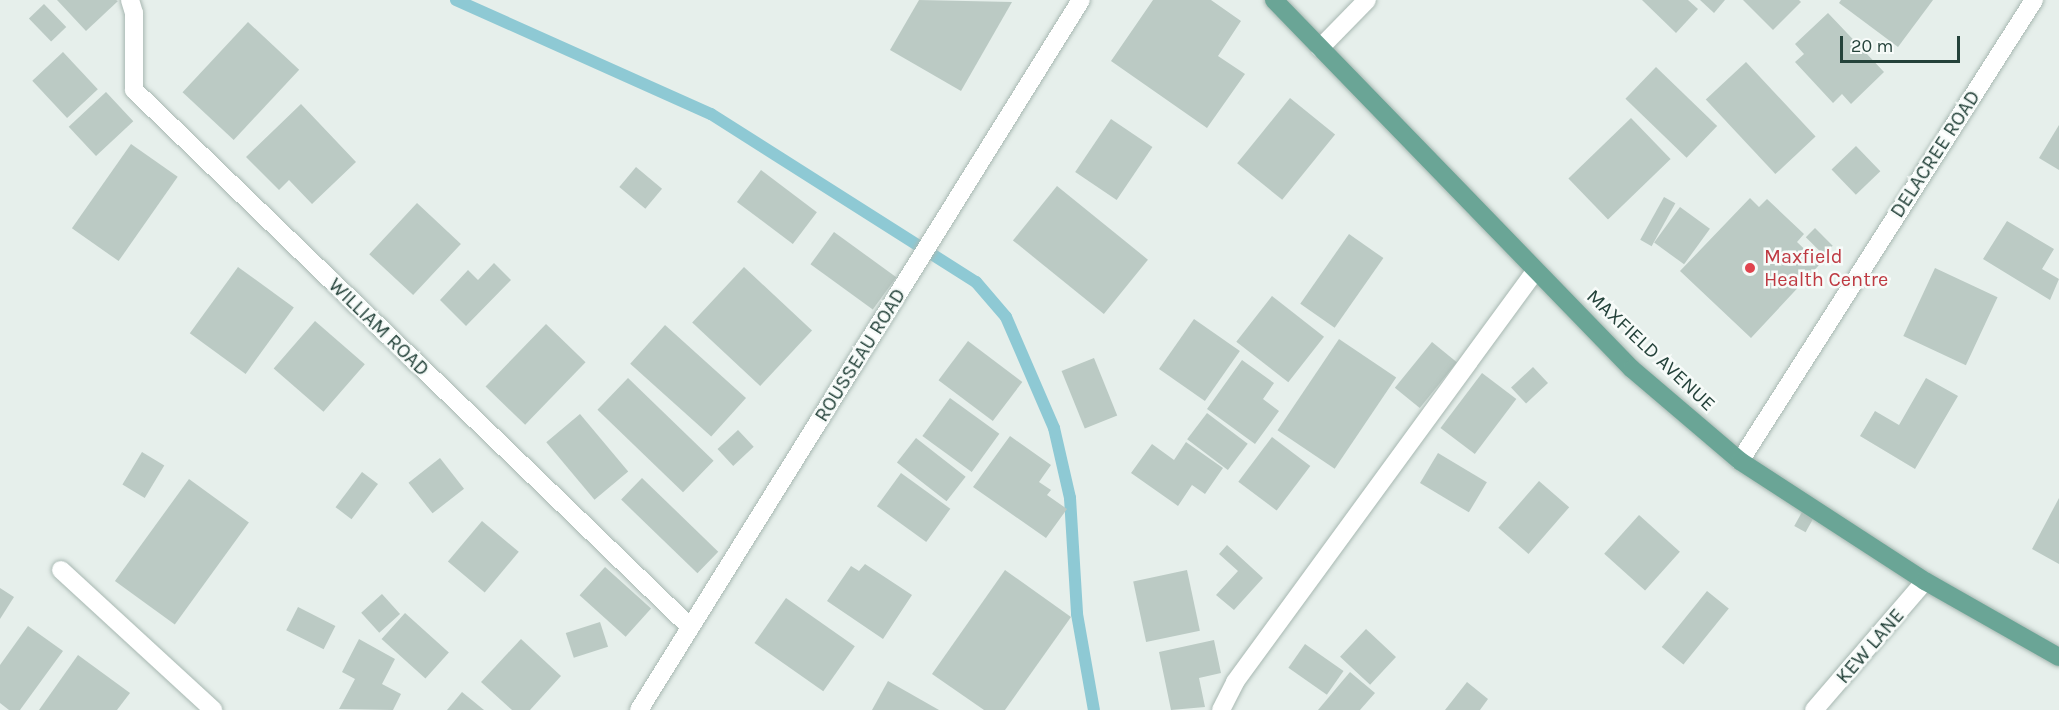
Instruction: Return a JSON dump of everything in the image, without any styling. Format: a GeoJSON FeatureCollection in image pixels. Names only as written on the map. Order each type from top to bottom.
{"type":"FeatureCollection","features":[{"type":"Feature","properties":{"kind":"main road","name":"MAXFIELD AVENUE"},"geometry":{"type":"LineString","coordinates":[[1274,0],[1632,369],[1740,460],[1925,581],[2059,657]]}},
{"type":"Feature","properties":{"kind":"street","name":"WILLIAM ROAD"},"geometry":{"type":"LineString","coordinates":[[130,0],[134,13],[134,90],[690,627]]}},
{"type":"Feature","properties":{"kind":"street","name":"ROUSSEAU ROAD"},"geometry":{"type":"LineString","coordinates":[[639,710],[1081,0]]}},
{"type":"Feature","properties":{"kind":"street"},"geometry":{"type":"LineString","coordinates":[[1320,48],[1367,0]]}},
{"type":"Feature","properties":{"kind":"street","name":"DELACREE ROAD"},"geometry":{"type":"LineString","coordinates":[[1740,460],[2034,0]]}},
{"type":"Feature","properties":{"kind":"street"},"geometry":{"type":"LineString","coordinates":[[1221,710],[1236,682],[1536,270]]}},
{"type":"Feature","properties":{"kind":"street"},"geometry":{"type":"LineString","coordinates":[[61,570],[213,710]]}},
{"type":"Feature","properties":{"kind":"street","name":"KEW LANE"},"geometry":{"type":"LineString","coordinates":[[1814,710],[1925,581]]}},
{"type":"Feature","properties":{"kind":"building"},"geometry":{"type":"Polygon","coordinates":[[[57,0],[116,0],[118,1],[86,31],[57,0]]]}},
{"type":"Feature","properties":{"kind":"building"},"geometry":{"type":"Polygon","coordinates":[[[919,0],[1012,2],[961,91],[890,50],[919,0]]]}},
{"type":"Feature","properties":{"kind":"building"},"geometry":{"type":"Polygon","coordinates":[[[1153,0],[1211,0],[1241,21],[1218,56],[1245,74],[1207,128],[1111,61],[1153,0]]]}},
{"type":"Feature","properties":{"kind":"building"},"geometry":{"type":"Polygon","coordinates":[[[1642,0],[1688,0],[1698,9],[1676,33],[1642,0]]]}},
{"type":"Feature","properties":{"kind":"building"},"geometry":{"type":"Polygon","coordinates":[[[1700,0],[1725,0],[1714,13],[1700,0]]]}},
{"type":"Feature","properties":{"kind":"building"},"geometry":{"type":"Polygon","coordinates":[[[1743,0],[1799,0],[1801,2],[1773,30],[1743,0]]]}},
{"type":"Feature","properties":{"kind":"building"},"geometry":{"type":"Polygon","coordinates":[[[1841,0],[1933,0],[1898,47],[1839,3],[1841,0]]]}},
{"type":"Feature","properties":{"kind":"building"},"geometry":{"type":"Polygon","coordinates":[[[44,4],[66,27],[51,42],[29,19],[44,4]]]}},
{"type":"Feature","properties":{"kind":"building"},"geometry":{"type":"Polygon","coordinates":[[[1828,13],[1884,72],[1851,104],[1842,94],[1833,103],[1795,62],[1804,54],[1795,44],[1828,13]]]}},
{"type":"Feature","properties":{"kind":"building"},"geometry":{"type":"Polygon","coordinates":[[[248,22],[299,70],[234,140],[183,92],[248,22]]]}},
{"type":"Feature","properties":{"kind":"building"},"geometry":{"type":"Polygon","coordinates":[[[63,52],[98,89],[67,118],[32,81],[63,52]]]}},
{"type":"Feature","properties":{"kind":"building"},"geometry":{"type":"Polygon","coordinates":[[[1746,62],[1816,137],[1775,174],[1706,100],[1746,62]]]}},
{"type":"Feature","properties":{"kind":"building"},"geometry":{"type":"Polygon","coordinates":[[[1656,67],[1717,126],[1687,158],[1625,99],[1656,67]]]}},
{"type":"Feature","properties":{"kind":"building"},"geometry":{"type":"Polygon","coordinates":[[[106,92],[133,121],[96,156],[69,127],[106,92]]]}},
{"type":"Feature","properties":{"kind":"building"},"geometry":{"type":"Polygon","coordinates":[[[1290,98],[1335,135],[1282,200],[1237,163],[1290,98]]]}},
{"type":"Feature","properties":{"kind":"building"},"geometry":{"type":"Polygon","coordinates":[[[301,104],[356,162],[312,204],[289,180],[279,190],[246,157],[301,104]]]}},
{"type":"Feature","properties":{"kind":"building"},"geometry":{"type":"Polygon","coordinates":[[[1631,118],[1671,159],[1608,219],[1568,178],[1631,118]]]}},
{"type":"Feature","properties":{"kind":"building"},"geometry":{"type":"Polygon","coordinates":[[[1111,119],[1152,147],[1117,200],[1075,172],[1111,119]]]}},
{"type":"Feature","properties":{"kind":"building"},"geometry":{"type":"Polygon","coordinates":[[[2059,125],[2059,170],[2039,158],[2059,125]]]}},
{"type":"Feature","properties":{"kind":"building"},"geometry":{"type":"Polygon","coordinates":[[[131,144],[178,177],[119,261],[72,228],[131,144]]]}},
{"type":"Feature","properties":{"kind":"building"},"geometry":{"type":"Polygon","coordinates":[[[1856,146],[1880,171],[1856,195],[1832,170],[1856,146]]]}},
{"type":"Feature","properties":{"kind":"building"},"geometry":{"type":"Polygon","coordinates":[[[636,167],[662,189],[645,209],[619,187],[636,167]]]}},
{"type":"Feature","properties":{"kind":"building"},"geometry":{"type":"Polygon","coordinates":[[[761,170],[817,212],[793,244],[737,202],[761,170]]]}},
{"type":"Feature","properties":{"kind":"building"},"geometry":{"type":"Polygon","coordinates":[[[1057,186],[1148,260],[1104,314],[1013,240],[1057,186]]]}},
{"type":"Feature","properties":{"kind":"building"},"geometry":{"type":"Polygon","coordinates":[[[1664,197],[1675,203],[1652,246],[1640,240],[1664,197]]]}},
{"type":"Feature","properties":{"kind":"building","name":"Maxfield Health Centre"},"geometry":{"type":"Polygon","coordinates":[[[1750,198],[1759,207],[1767,199],[1804,234],[1797,242],[1820,264],[1751,338],[1680,271],[1750,198]]]}},
{"type":"Feature","properties":{"kind":"building"},"geometry":{"type":"Polygon","coordinates":[[[417,203],[461,244],[413,295],[369,254],[417,203]]]}},
{"type":"Feature","properties":{"kind":"building"},"geometry":{"type":"Polygon","coordinates":[[[1680,207],[1710,229],[1684,264],[1654,243],[1680,207]]]}},
{"type":"Feature","properties":{"kind":"building"},"geometry":{"type":"Polygon","coordinates":[[[2007,221],[2054,249],[2042,269],[2059,279],[2050,300],[1983,259],[2007,221]]]}},
{"type":"Feature","properties":{"kind":"building"},"geometry":{"type":"Polygon","coordinates":[[[1815,228],[1833,246],[1823,255],[1806,237],[1815,228]]]}},
{"type":"Feature","properties":{"kind":"building"},"geometry":{"type":"Polygon","coordinates":[[[834,232],[896,277],[873,310],[810,264],[834,232]]]}},
{"type":"Feature","properties":{"kind":"building"},"geometry":{"type":"Polygon","coordinates":[[[1349,234],[1383,258],[1335,328],[1300,304],[1349,234]]]}},
{"type":"Feature","properties":{"kind":"building"},"geometry":{"type":"Polygon","coordinates":[[[494,263],[511,280],[466,326],[440,300],[468,270],[478,280],[494,263]]]}},
{"type":"Feature","properties":{"kind":"building"},"geometry":{"type":"Polygon","coordinates":[[[238,267],[294,308],[246,374],[190,333],[238,267]]]}},
{"type":"Feature","properties":{"kind":"building"},"geometry":{"type":"Polygon","coordinates":[[[744,267],[812,330],[760,386],[692,323],[744,267]]]}},
{"type":"Feature","properties":{"kind":"building"},"geometry":{"type":"Polygon","coordinates":[[[1935,268],[1998,297],[1966,365],[1903,336],[1935,268]]]}},
{"type":"Feature","properties":{"kind":"building"},"geometry":{"type":"Polygon","coordinates":[[[1272,296],[1324,337],[1288,382],[1236,342],[1272,296]]]}},
{"type":"Feature","properties":{"kind":"building"},"geometry":{"type":"Polygon","coordinates":[[[1194,319],[1240,351],[1205,401],[1159,369],[1194,319]]]}},
{"type":"Feature","properties":{"kind":"building"},"geometry":{"type":"Polygon","coordinates":[[[315,321],[365,364],[323,412],[274,369],[315,321]]]}},
{"type":"Feature","properties":{"kind":"building"},"geometry":{"type":"Polygon","coordinates":[[[546,324],[586,362],[525,425],[486,387],[546,324]]]}},
{"type":"Feature","properties":{"kind":"building"},"geometry":{"type":"Polygon","coordinates":[[[665,325],[746,398],[711,437],[630,364],[665,325]]]}},
{"type":"Feature","properties":{"kind":"building"},"geometry":{"type":"Polygon","coordinates":[[[1339,339],[1396,378],[1335,469],[1277,430],[1339,339]]]}},
{"type":"Feature","properties":{"kind":"building"},"geometry":{"type":"Polygon","coordinates":[[[968,341],[1022,382],[993,421],[939,380],[968,341]]]}},
{"type":"Feature","properties":{"kind":"building"},"geometry":{"type":"Polygon","coordinates":[[[1432,342],[1457,362],[1420,408],[1395,388],[1432,342]]]}},
{"type":"Feature","properties":{"kind":"building"},"geometry":{"type":"Polygon","coordinates":[[[1094,358],[1117,415],[1085,429],[1062,371],[1094,358]]]}},
{"type":"Feature","properties":{"kind":"building"},"geometry":{"type":"Polygon","coordinates":[[[1242,360],[1274,383],[1263,399],[1279,411],[1255,444],[1207,409],[1242,360]]]}},
{"type":"Feature","properties":{"kind":"building"},"geometry":{"type":"Polygon","coordinates":[[[1533,367],[1548,383],[1526,404],[1511,387],[1533,367]]]}},
{"type":"Feature","properties":{"kind":"building"},"geometry":{"type":"Polygon","coordinates":[[[1482,373],[1516,399],[1475,454],[1440,428],[1482,373]]]}},
{"type":"Feature","properties":{"kind":"building"},"geometry":{"type":"Polygon","coordinates":[[[628,378],[714,461],[683,492],[597,410],[628,378]]]}},
{"type":"Feature","properties":{"kind":"building"},"geometry":{"type":"Polygon","coordinates":[[[1926,378],[1958,396],[1915,469],[1860,436],[1875,411],[1899,425],[1926,378]]]}},
{"type":"Feature","properties":{"kind":"building"},"geometry":{"type":"Polygon","coordinates":[[[950,398],[999,434],[972,472],[922,436],[950,398]]]}},
{"type":"Feature","properties":{"kind":"building"},"geometry":{"type":"Polygon","coordinates":[[[1207,413],[1248,444],[1228,470],[1187,439],[1207,413]]]}},
{"type":"Feature","properties":{"kind":"building"},"geometry":{"type":"Polygon","coordinates":[[[580,414],[628,471],[595,500],[546,442],[580,414]]]}},
{"type":"Feature","properties":{"kind":"building"},"geometry":{"type":"Polygon","coordinates":[[[738,430],[754,447],[733,466],[718,449],[738,430]]]}},
{"type":"Feature","properties":{"kind":"building"},"geometry":{"type":"Polygon","coordinates":[[[1010,436],[1051,465],[1039,482],[1051,490],[1047,495],[1067,509],[1046,538],[973,487],[1010,436]]]}},
{"type":"Feature","properties":{"kind":"building"},"geometry":{"type":"Polygon","coordinates":[[[1272,437],[1310,466],[1277,511],[1238,482],[1272,437]]]}},
{"type":"Feature","properties":{"kind":"building"},"geometry":{"type":"Polygon","coordinates":[[[916,438],[966,477],[947,501],[897,462],[916,438]]]}},
{"type":"Feature","properties":{"kind":"building"},"geometry":{"type":"Polygon","coordinates":[[[1186,442],[1223,468],[1205,494],[1192,485],[1178,506],[1131,473],[1152,444],[1174,460],[1186,442]]]}},
{"type":"Feature","properties":{"kind":"building"},"geometry":{"type":"Polygon","coordinates":[[[142,452],[164,465],[145,498],[122,485],[142,452]]]}},
{"type":"Feature","properties":{"kind":"building"},"geometry":{"type":"Polygon","coordinates":[[[1438,453],[1487,482],[1469,512],[1420,483],[1438,453]]]}},
{"type":"Feature","properties":{"kind":"building"},"geometry":{"type":"Polygon","coordinates":[[[440,458],[464,489],[432,513],[408,483],[440,458]]]}},
{"type":"Feature","properties":{"kind":"building"},"geometry":{"type":"Polygon","coordinates":[[[362,472],[378,484],[351,519],[336,507],[362,472]]]}},
{"type":"Feature","properties":{"kind":"building"},"geometry":{"type":"Polygon","coordinates":[[[901,473],[950,509],[926,542],[877,506],[901,473]]]}},
{"type":"Feature","properties":{"kind":"building"},"geometry":{"type":"Polygon","coordinates":[[[642,478],[718,552],[697,573],[621,500],[642,478]]]}},
{"type":"Feature","properties":{"kind":"building"},"geometry":{"type":"Polygon","coordinates":[[[189,479],[249,522],[175,624],[115,581],[189,479]]]}},
{"type":"Feature","properties":{"kind":"building"},"geometry":{"type":"Polygon","coordinates":[[[1539,481],[1569,507],[1529,554],[1498,528],[1539,481]]]}},
{"type":"Feature","properties":{"kind":"building"},"geometry":{"type":"Polygon","coordinates":[[[2059,498],[2059,564],[2032,549],[2059,498]]]}},
{"type":"Feature","properties":{"kind":"building"},"geometry":{"type":"Polygon","coordinates":[[[1802,512],[1813,518],[1806,532],[1794,526],[1802,512]]]}},
{"type":"Feature","properties":{"kind":"building"},"geometry":{"type":"Polygon","coordinates":[[[1639,515],[1680,552],[1645,590],[1604,554],[1639,515]]]}},
{"type":"Feature","properties":{"kind":"building"},"geometry":{"type":"Polygon","coordinates":[[[482,521],[519,552],[485,592],[448,562],[482,521]]]}},
{"type":"Feature","properties":{"kind":"building"},"geometry":{"type":"Polygon","coordinates":[[[1227,545],[1263,578],[1234,610],[1216,595],[1238,571],[1219,554],[1227,545]]]}},
{"type":"Feature","properties":{"kind":"building"},"geometry":{"type":"Polygon","coordinates":[[[865,564],[912,595],[883,639],[827,601],[851,566],[859,571],[865,564]]]}},
{"type":"Feature","properties":{"kind":"building"},"geometry":{"type":"Polygon","coordinates":[[[605,567],[651,608],[626,637],[580,595],[605,567]]]}},
{"type":"Feature","properties":{"kind":"building"},"geometry":{"type":"Polygon","coordinates":[[[1005,570],[1071,617],[1005,710],[984,710],[932,674],[1005,570]]]}},
{"type":"Feature","properties":{"kind":"building"},"geometry":{"type":"Polygon","coordinates":[[[1187,570],[1200,631],[1146,642],[1133,581],[1187,570]]]}},
{"type":"Feature","properties":{"kind":"building"},"geometry":{"type":"Polygon","coordinates":[[[0,588],[14,597],[0,619],[0,588]]]}},
{"type":"Feature","properties":{"kind":"building"},"geometry":{"type":"Polygon","coordinates":[[[1707,591],[1729,609],[1683,665],[1662,647],[1707,591]]]}},
{"type":"Feature","properties":{"kind":"building"},"geometry":{"type":"Polygon","coordinates":[[[382,594],[400,614],[379,633],[361,613],[382,594]]]}},
{"type":"Feature","properties":{"kind":"building"},"geometry":{"type":"Polygon","coordinates":[[[786,598],[855,646],[823,691],[754,643],[786,598]]]}},
{"type":"Feature","properties":{"kind":"building"},"geometry":{"type":"Polygon","coordinates":[[[298,607],[335,626],[324,649],[286,630],[298,607]]]}},
{"type":"Feature","properties":{"kind":"building"},"geometry":{"type":"Polygon","coordinates":[[[405,613],[449,652],[425,678],[382,639],[405,613]]]}},
{"type":"Feature","properties":{"kind":"building"},"geometry":{"type":"Polygon","coordinates":[[[600,622],[608,647],[574,658],[566,633],[600,622]]]}},
{"type":"Feature","properties":{"kind":"building"},"geometry":{"type":"Polygon","coordinates":[[[28,626],[63,651],[20,710],[9,710],[0,703],[0,665],[28,626]]]}},
{"type":"Feature","properties":{"kind":"building"},"geometry":{"type":"Polygon","coordinates":[[[1366,629],[1396,657],[1370,685],[1340,657],[1366,629]]]}},
{"type":"Feature","properties":{"kind":"building"},"geometry":{"type":"Polygon","coordinates":[[[359,639],[395,659],[382,684],[401,694],[393,710],[339,709],[355,679],[342,672],[359,639]]]}},
{"type":"Feature","properties":{"kind":"building"},"geometry":{"type":"Polygon","coordinates":[[[521,639],[561,676],[530,710],[512,710],[481,682],[521,639]]]}},
{"type":"Feature","properties":{"kind":"building"},"geometry":{"type":"Polygon","coordinates":[[[1214,640],[1221,673],[1199,678],[1205,707],[1171,710],[1159,652],[1214,640]]]}},
{"type":"Feature","properties":{"kind":"building"},"geometry":{"type":"Polygon","coordinates":[[[1305,644],[1344,671],[1327,695],[1288,668],[1305,644]]]}},
{"type":"Feature","properties":{"kind":"building"},"geometry":{"type":"Polygon","coordinates":[[[78,655],[130,693],[117,710],[39,710],[78,655]]]}},
{"type":"Feature","properties":{"kind":"building"},"geometry":{"type":"Polygon","coordinates":[[[1350,672],[1375,693],[1360,710],[1318,710],[1350,672]]]}},
{"type":"Feature","properties":{"kind":"building"},"geometry":{"type":"Polygon","coordinates":[[[888,681],[939,710],[872,710],[888,681]]]}},
{"type":"Feature","properties":{"kind":"building"},"geometry":{"type":"Polygon","coordinates":[[[1467,682],[1488,699],[1480,710],[1445,710],[1467,682]]]}},
{"type":"Feature","properties":{"kind":"building"},"geometry":{"type":"Polygon","coordinates":[[[462,692],[484,710],[447,710],[462,692]]]}},
{"type":"Feature","properties":{"kind":"waterway"},"geometry":{"type":"LineString","coordinates":[[456,0],[711,114],[976,282],[1006,317],[1054,428],[1070,498],[1077,614],[1094,710]]}},
{"type":"Feature","properties":{"kind":"place","name":"Maxfield Health Centre"},"geometry":{"type":"Point","coordinates":[1750,268]}}]}
